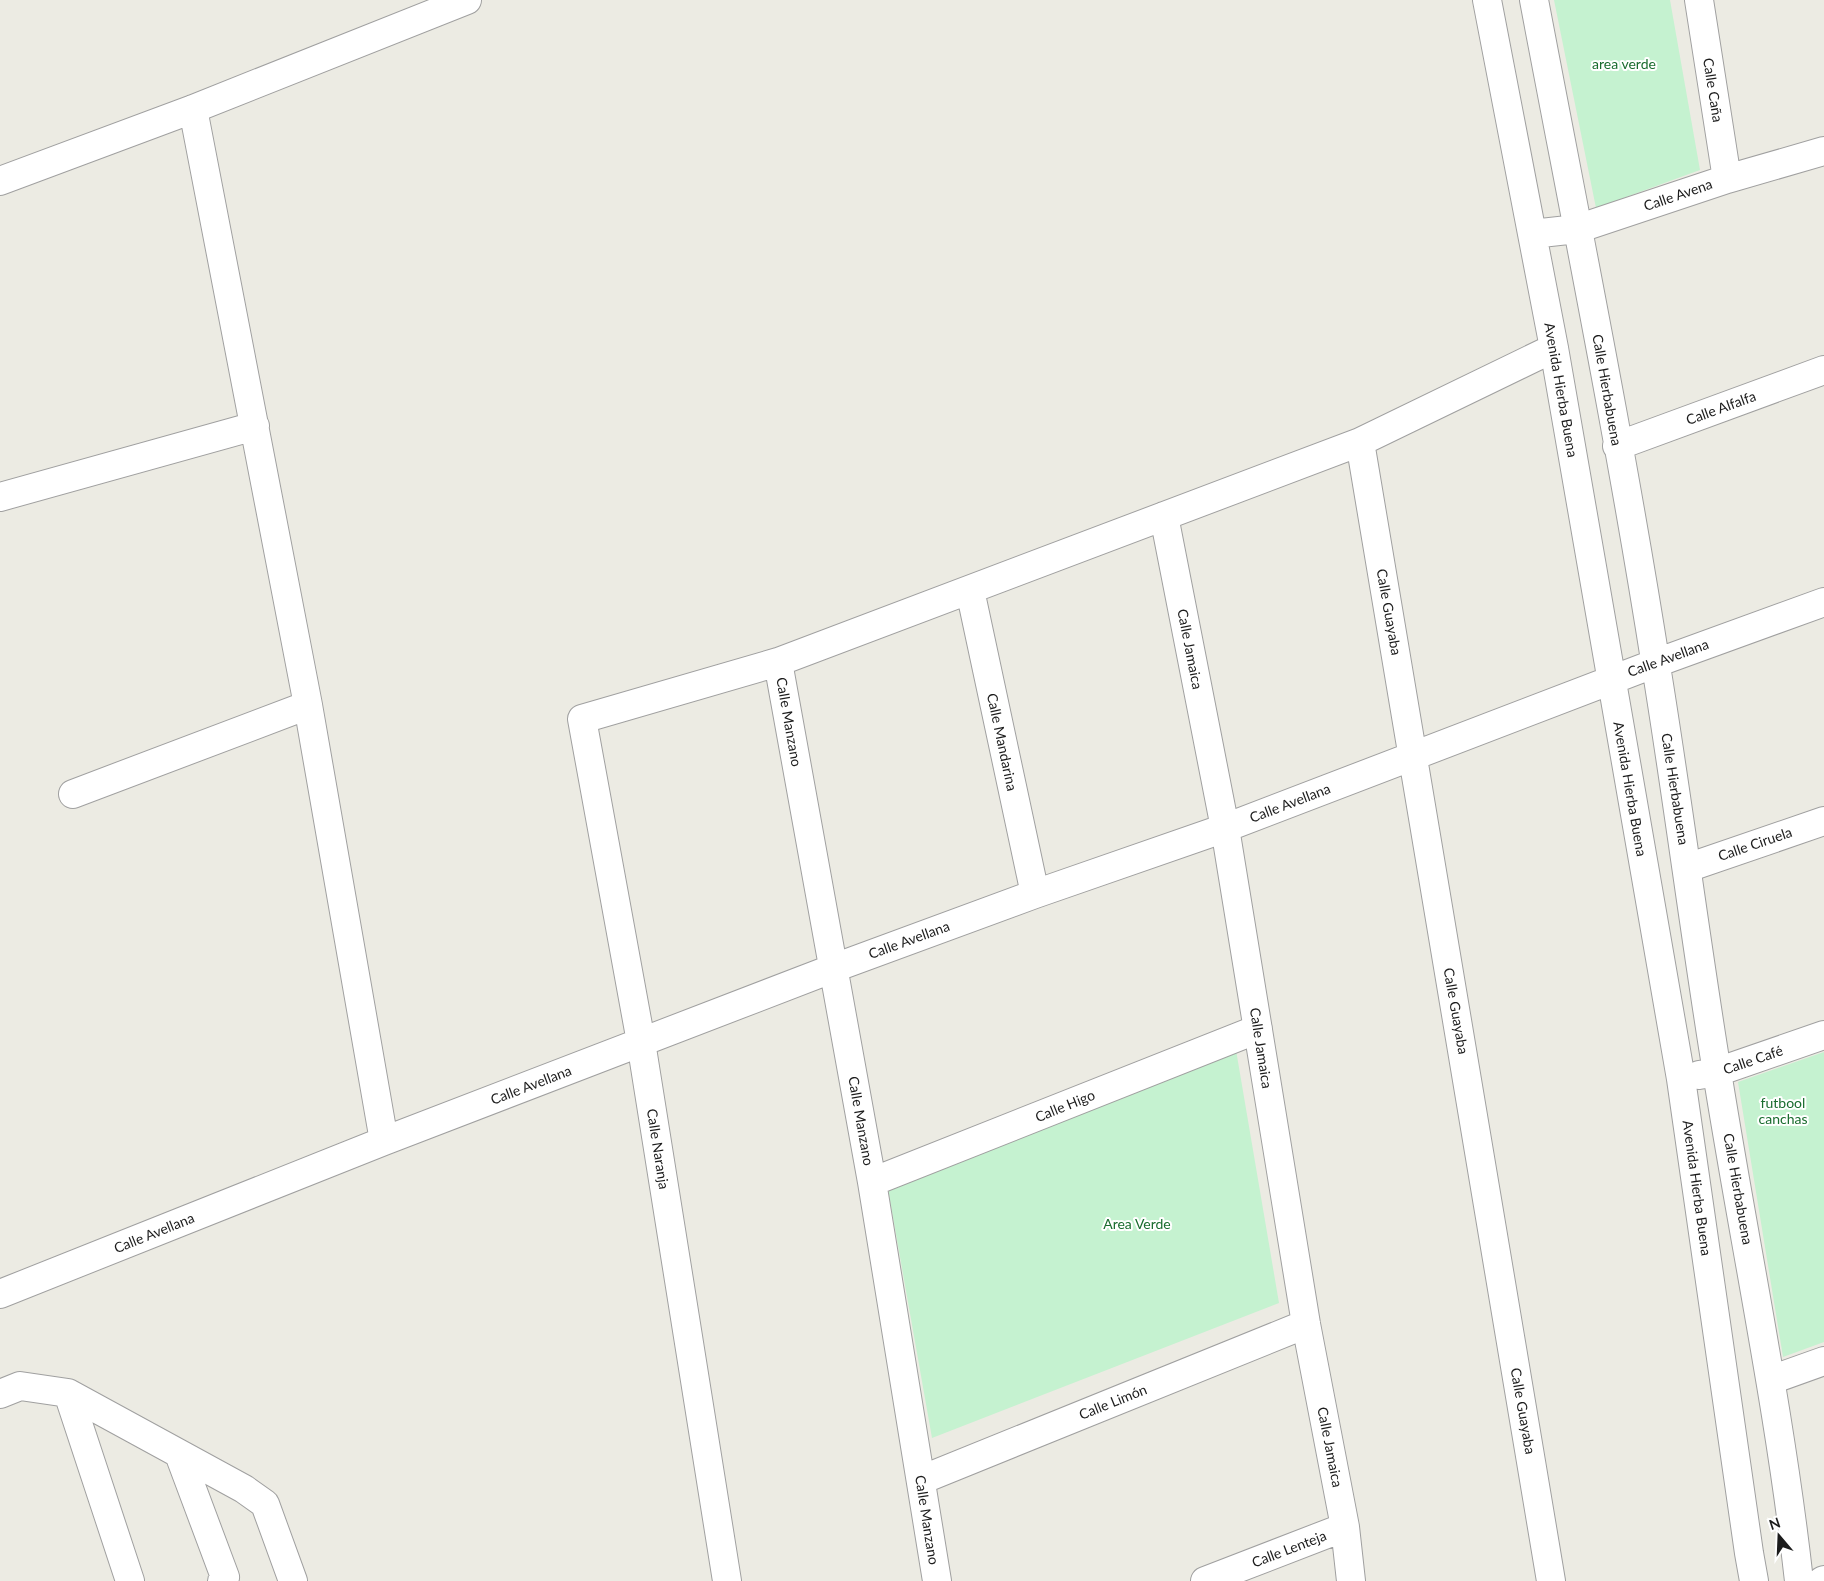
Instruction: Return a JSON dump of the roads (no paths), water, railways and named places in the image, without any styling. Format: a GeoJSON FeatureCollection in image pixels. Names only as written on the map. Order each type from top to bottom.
{"type":"FeatureCollection","features":[{"type":"Feature","properties":{"kind":"street"},"geometry":{"type":"LineString","coordinates":[[0,181],[193,109],[467,0]]}},
{"type":"Feature","properties":{"kind":"street","name":"Avenida Hierba Buena"},"geometry":{"type":"LineString","coordinates":[[1487,0],[1554,348],[1682,1079],[1754,1581]]}},
{"type":"Feature","properties":{"kind":"street","name":"Calle Hierbabuena"},"geometry":{"type":"LineString","coordinates":[[1534,0],[1578,229],[1656,662],[1717,1072],[1771,1380],[1792,1517],[1799,1581]]}},
{"type":"Feature","properties":{"kind":"street","name":"Calle Caña"},"geometry":{"type":"LineString","coordinates":[[1699,0],[1727,179]]}},
{"type":"Feature","properties":{"kind":"street"},"geometry":{"type":"LineString","coordinates":[[193,109],[308,705],[384,1141]]}},
{"type":"Feature","properties":{"kind":"street","name":"Calle Avena"},"geometry":{"type":"LineString","coordinates":[[1532,234],[1578,229],[1727,179],[1824,151]]}},
{"type":"Feature","properties":{"kind":"street"},"geometry":{"type":"LineString","coordinates":[[778,662],[1360,442],[1554,348]]}},
{"type":"Feature","properties":{"kind":"street","name":"Calle Alfalfa"},"geometry":{"type":"LineString","coordinates":[[1617,446],[1824,370]]}},
{"type":"Feature","properties":{"kind":"street"},"geometry":{"type":"LineString","coordinates":[[0,496],[255,426]]}},
{"type":"Feature","properties":{"kind":"street","name":"Calle Guayaba"},"geometry":{"type":"LineString","coordinates":[[1360,442],[1551,1581]]}},
{"type":"Feature","properties":{"kind":"street","name":"Calle Jamaica"},"geometry":{"type":"LineString","coordinates":[[1164,516],[1225,828],[1306,1324],[1345,1527],[1351,1581]]}},
{"type":"Feature","properties":{"kind":"street","name":"Calle Mandarina"},"geometry":{"type":"LineString","coordinates":[[970,590],[1035,894]]}},
{"type":"Feature","properties":{"kind":"street","name":"Calle Avellana"},"geometry":{"type":"LineString","coordinates":[[0,1294],[384,1141],[834,968],[1035,894],[1225,828],[1656,662],[1824,602]]}},
{"type":"Feature","properties":{"kind":"street","name":"Calle Naranja"},"geometry":{"type":"LineString","coordinates":[[727,1581],[641,1042],[582,718],[778,662]]}},
{"type":"Feature","properties":{"kind":"street","name":"Calle Manzano"},"geometry":{"type":"LineString","coordinates":[[778,662],[872,1182],[937,1581]]}},
{"type":"Feature","properties":{"kind":"street"},"geometry":{"type":"LineString","coordinates":[[73,794],[308,705]]}},
{"type":"Feature","properties":{"kind":"street","name":"Calle Ciruela"},"geometry":{"type":"LineString","coordinates":[[1687,868],[1824,821]]}},
{"type":"Feature","properties":{"kind":"street","name":"Calle Higo"},"geometry":{"type":"LineString","coordinates":[[872,1182],[1258,1029]]}},
{"type":"Feature","properties":{"kind":"street","name":"Calle Café"},"geometry":{"type":"LineString","coordinates":[[1682,1079],[1717,1072],[1824,1036]]}},
{"type":"Feature","properties":{"kind":"street","name":"Calle Limón"},"geometry":{"type":"LineString","coordinates":[[921,1480],[1306,1324]]}},
{"type":"Feature","properties":{"kind":"street"},"geometry":{"type":"LineString","coordinates":[[1771,1380],[1824,1361]]}},
{"type":"Feature","properties":{"kind":"street"},"geometry":{"type":"LineString","coordinates":[[0,1394],[20,1386],[68,1393],[244,1489],[265,1504],[293,1581]]}},
{"type":"Feature","properties":{"kind":"street"},"geometry":{"type":"LineString","coordinates":[[68,1393],[130,1581]]}},
{"type":"Feature","properties":{"kind":"street"},"geometry":{"type":"LineString","coordinates":[[179,1454],[225,1577],[222,1581]]}},
{"type":"Feature","properties":{"kind":"street","name":"Calle Lenteja"},"geometry":{"type":"LineString","coordinates":[[1205,1581],[1345,1527]]}},
{"type":"Feature","properties":{"kind":"park label","name":"area verde"},"geometry":{"type":"Point","coordinates":[1624,64]}},
{"type":"Feature","properties":{"kind":"park label","name":"futbool canchas"},"geometry":{"type":"Point","coordinates":[1783,1112]}},
{"type":"Feature","properties":{"kind":"park label","name":"Area Verde"},"geometry":{"type":"Point","coordinates":[1137,1224]}}]}
